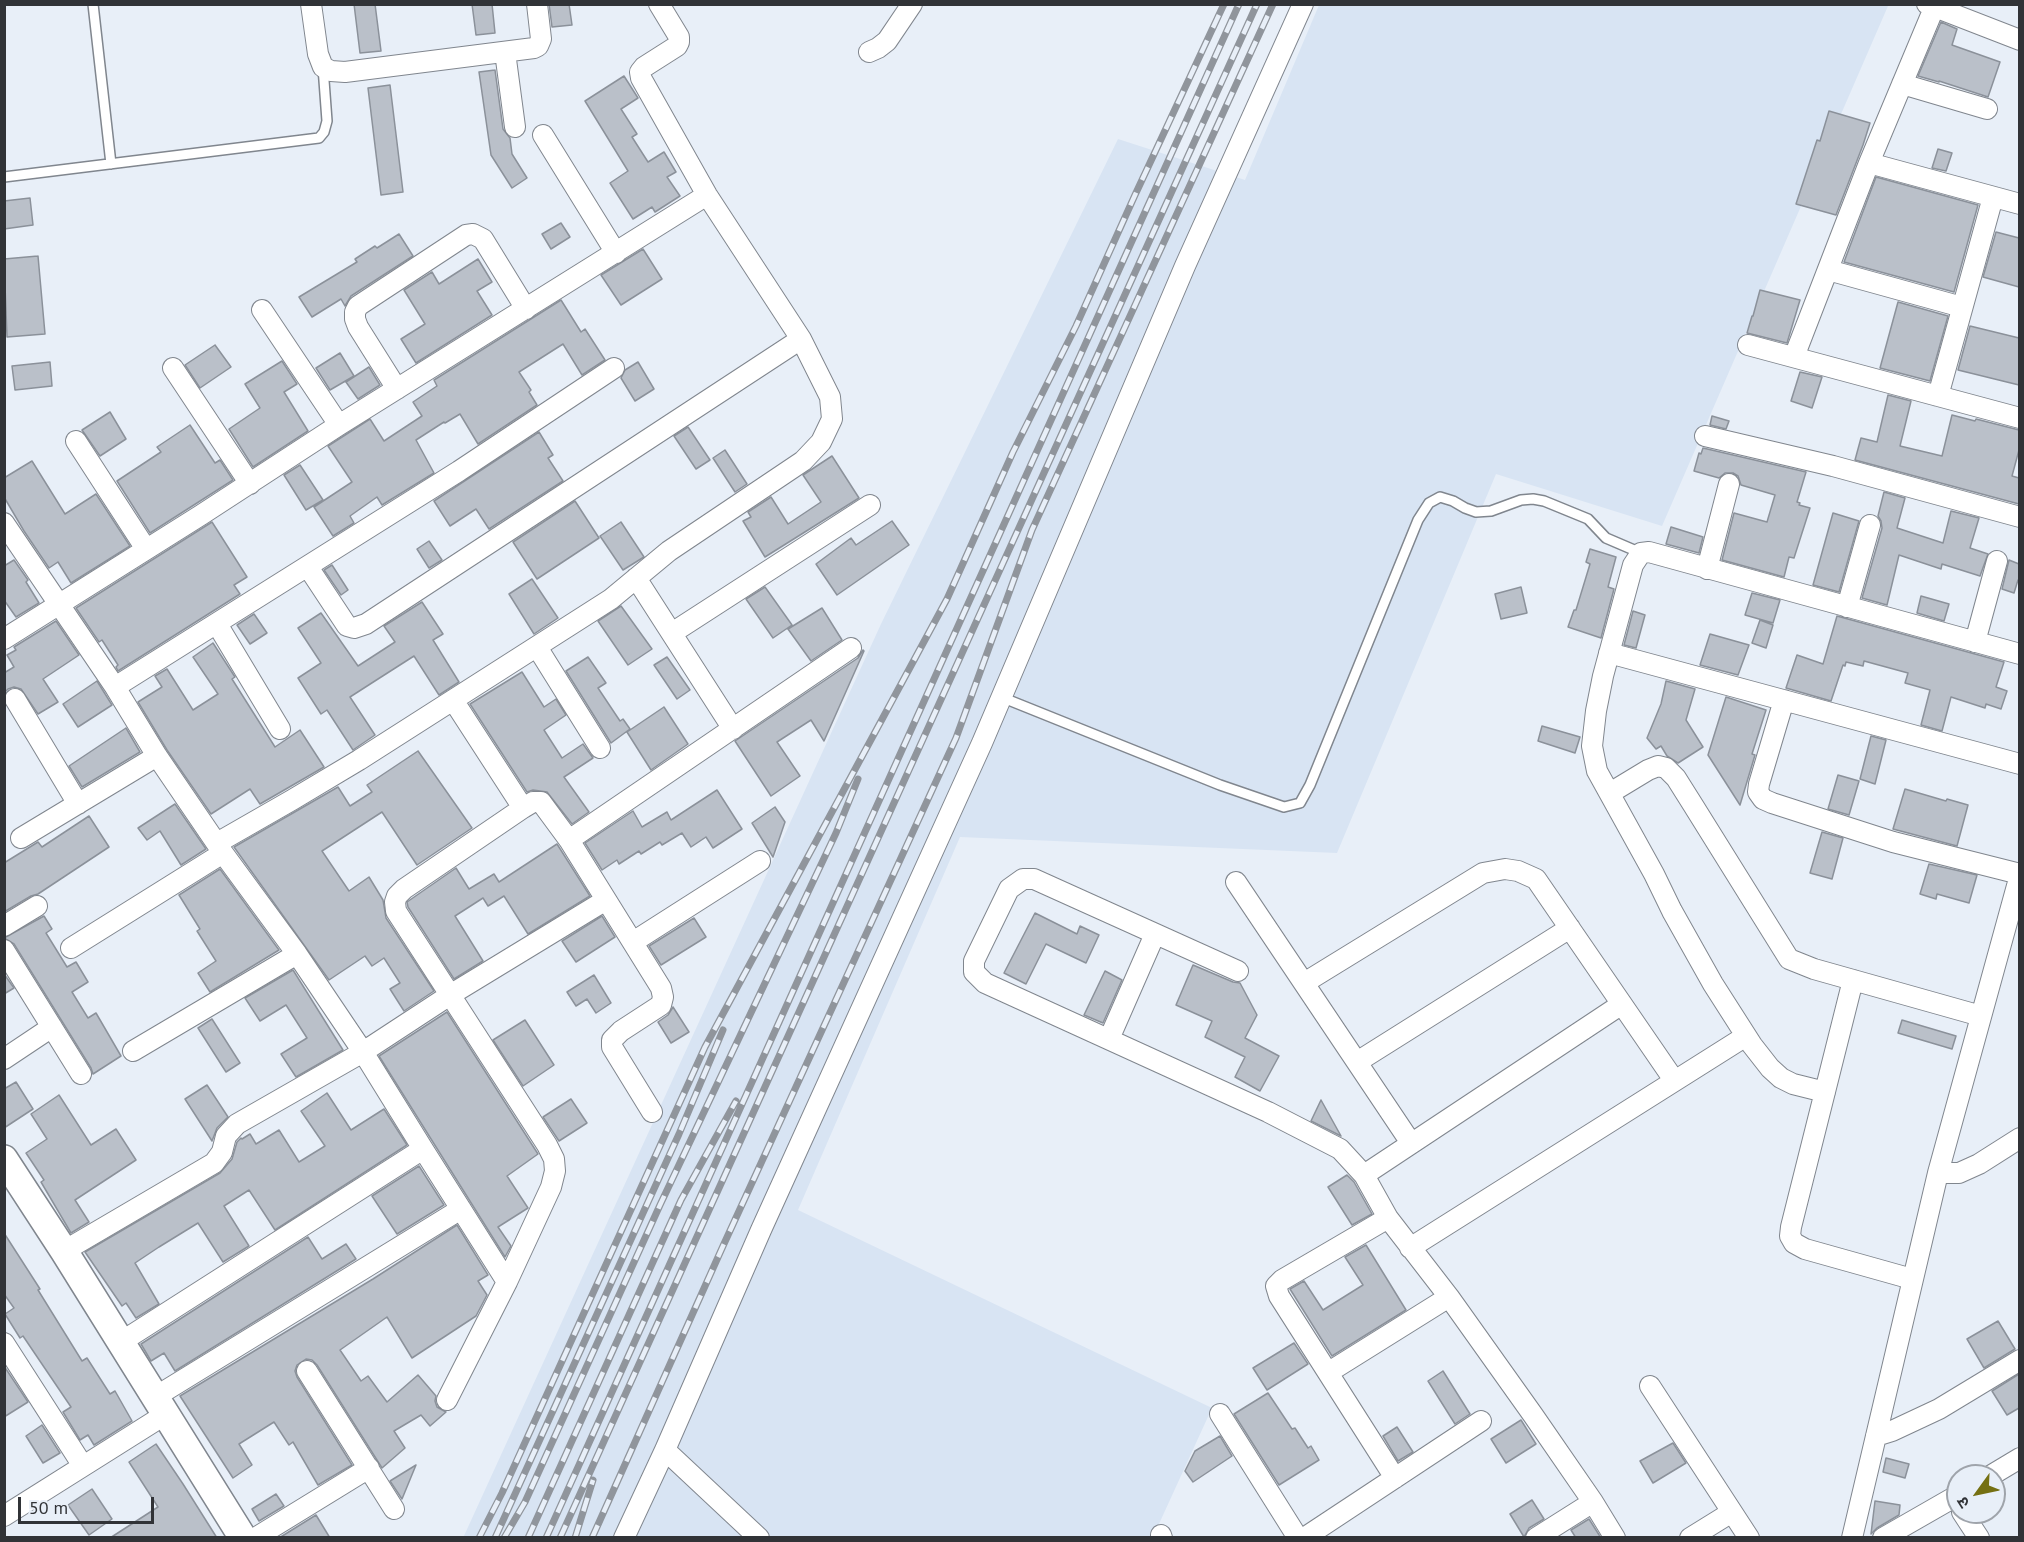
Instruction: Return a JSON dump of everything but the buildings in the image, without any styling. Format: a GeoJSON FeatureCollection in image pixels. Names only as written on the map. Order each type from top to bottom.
{"type":"FeatureCollection","features":[{"type":"Feature","properties":{"kind":"street"},"geometry":{"type":"LineString","coordinates":[[311,4],[318,54],[323,67],[331,71],[345,72],[534,48],[538,46],[541,39],[537,4]]}},
{"type":"Feature","properties":{"kind":"street"},"geometry":{"type":"LineString","coordinates":[[71,948],[292,800],[610,599],[669,551],[803,461],[821,442],[832,418],[830,397],[801,339],[707,195],[641,78],[640,72],[644,67],[677,46],[679,42],[679,36],[659,4]]}},
{"type":"Feature","properties":{"kind":"street"},"geometry":{"type":"LineString","coordinates":[[869,52],[887,41],[912,4]]}},
{"type":"Feature","properties":{"kind":"street"},"geometry":{"type":"LineString","coordinates":[[624,1538],[1001,697],[1185,266],[1303,4]]}},
{"type":"Feature","properties":{"kind":"street"},"geometry":{"type":"LineString","coordinates":[[1794,357],[1902,84],[1930,6],[2019,40]]}},
{"type":"Feature","properties":{"kind":"street"},"geometry":{"type":"LineString","coordinates":[[505,52],[515,127]]}},
{"type":"Feature","properties":{"kind":"street"},"geometry":{"type":"LineString","coordinates":[[1902,84],[1987,109]]}},
{"type":"Feature","properties":{"kind":"street"},"geometry":{"type":"LineString","coordinates":[[543,135],[616,253]]}},
{"type":"Feature","properties":{"kind":"street"},"geometry":{"type":"LineString","coordinates":[[1869,163],[2019,204]]}},
{"type":"Feature","properties":{"kind":"street"},"geometry":{"type":"LineString","coordinates":[[4,639],[250,484],[339,425],[707,195]]}},
{"type":"Feature","properties":{"kind":"street"},"geometry":{"type":"LineString","coordinates":[[1938,396],[1992,197]]}},
{"type":"Feature","properties":{"kind":"street"},"geometry":{"type":"LineString","coordinates":[[397,389],[358,327],[355,312],[358,306],[466,235],[473,234],[483,238],[526,309]]}},
{"type":"Feature","properties":{"kind":"street"},"geometry":{"type":"LineString","coordinates":[[1828,270],[1962,307]]}},
{"type":"Feature","properties":{"kind":"street"},"geometry":{"type":"LineString","coordinates":[[262,310],[339,425]]}},
{"type":"Feature","properties":{"kind":"street"},"geometry":{"type":"LineString","coordinates":[[308,567],[347,626],[354,628],[366,624],[801,339]]}},
{"type":"Feature","properties":{"kind":"street"},"geometry":{"type":"LineString","coordinates":[[1748,345],[2019,418]]}},
{"type":"Feature","properties":{"kind":"street"},"geometry":{"type":"LineString","coordinates":[[172,368],[250,484]]}},
{"type":"Feature","properties":{"kind":"street"},"geometry":{"type":"LineString","coordinates":[[115,687],[459,471],[614,368]]}},
{"type":"Feature","properties":{"kind":"street"},"geometry":{"type":"LineString","coordinates":[[1705,436],[1833,466],[2019,516]]}},
{"type":"Feature","properties":{"kind":"street"},"geometry":{"type":"LineString","coordinates":[[76,441],[146,549]]}},
{"type":"Feature","properties":{"kind":"street"},"geometry":{"type":"LineString","coordinates":[[1707,569],[1729,484]]}},
{"type":"Feature","properties":{"kind":"street"},"geometry":{"type":"LineString","coordinates":[[672,633],[870,505]]}},
{"type":"Feature","properties":{"kind":"street"},"geometry":{"type":"LineString","coordinates":[[4,523],[115,687],[157,756],[297,954],[363,1052],[507,1282]]}},
{"type":"Feature","properties":{"kind":"street"},"geometry":{"type":"LineString","coordinates":[[1847,607],[1870,525]]}},
{"type":"Feature","properties":{"kind":"street"},"geometry":{"type":"LineString","coordinates":[[1825,1092],[1793,1084],[1781,1078],[1770,1068],[1746,1035],[1713,984],[1597,771],[1592,746],[1596,711],[1633,565],[1641,553],[1649,552],[2019,654]]}},
{"type":"Feature","properties":{"kind":"street"},"geometry":{"type":"LineString","coordinates":[[1975,642],[1997,561]]}},
{"type":"Feature","properties":{"kind":"street"},"geometry":{"type":"LineString","coordinates":[[636,578],[733,729]]}},
{"type":"Feature","properties":{"kind":"street"},"geometry":{"type":"LineString","coordinates":[[217,624],[280,729]]}},
{"type":"Feature","properties":{"kind":"street"},"geometry":{"type":"LineString","coordinates":[[537,647],[600,748]]}},
{"type":"Feature","properties":{"kind":"street"},"geometry":{"type":"LineString","coordinates":[[569,840],[850,648]]}},
{"type":"Feature","properties":{"kind":"street"},"geometry":{"type":"LineString","coordinates":[[1609,653],[2019,764]]}},
{"type":"Feature","properties":{"kind":"street"},"geometry":{"type":"LineString","coordinates":[[15,699],[78,804]]}},
{"type":"Feature","properties":{"kind":"street"},"geometry":{"type":"LineString","coordinates":[[453,700],[523,808]]}},
{"type":"Feature","properties":{"kind":"street"},"geometry":{"type":"LineString","coordinates":[[1784,700],[1759,784],[1758,792],[1763,799],[1772,804],[1893,842],[2019,874],[1938,1173],[1852,1538]]}},
{"type":"Feature","properties":{"kind":"street"},"geometry":{"type":"LineString","coordinates":[[21,838],[157,756]]}},
{"type":"Feature","properties":{"kind":"street"},"geometry":{"type":"LineString","coordinates":[[1610,794],[1648,770],[1658,766],[1666,768],[1676,778],[1789,959],[1798,964],[1981,1016]]}},
{"type":"Feature","properties":{"kind":"street"},"geometry":{"type":"LineString","coordinates":[[447,1400],[507,1282],[551,1187],[555,1171],[554,1159],[396,911],[394,902],[397,896],[532,802],[541,802],[569,840],[661,988],[663,997],[661,1005],[612,1040],[612,1047],[652,1112]]}},
{"type":"Feature","properties":{"kind":"street"},"geometry":{"type":"LineString","coordinates":[[633,942],[760,861]]}},
{"type":"Feature","properties":{"kind":"street"},"geometry":{"type":"LineString","coordinates":[[1304,983],[1483,873],[1505,869],[1518,872],[1536,879],[1674,1080]]}},
{"type":"Feature","properties":{"kind":"street"},"geometry":{"type":"LineString","coordinates":[[1238,971],[1034,879],[1023,879],[1010,889],[974,961],[974,972],[985,983],[1268,1112],[1340,1149],[1364,1175],[1388,1218],[1449,1297],[1593,1502],[1615,1538]]}},
{"type":"Feature","properties":{"kind":"street"},"geometry":{"type":"LineString","coordinates":[[1236,882],[1411,1143]]}},
{"type":"Feature","properties":{"kind":"street"},"geometry":{"type":"LineString","coordinates":[[64,1251],[214,1163],[222,1152],[226,1136],[237,1124],[363,1052],[450,995],[606,900]]}},
{"type":"Feature","properties":{"kind":"street"},"geometry":{"type":"LineString","coordinates":[[4,926],[37,906]]}},
{"type":"Feature","properties":{"kind":"street"},"geometry":{"type":"LineString","coordinates":[[1357,1062],[1570,928]]}},
{"type":"Feature","properties":{"kind":"street"},"geometry":{"type":"LineString","coordinates":[[1109,1039],[1155,934]]}},
{"type":"Feature","properties":{"kind":"street"},"geometry":{"type":"LineString","coordinates":[[4,950],[81,1074]]}},
{"type":"Feature","properties":{"kind":"street"},"geometry":{"type":"LineString","coordinates":[[134,1051],[297,954]]}},
{"type":"Feature","properties":{"kind":"street"},"geometry":{"type":"LineString","coordinates":[[1853,980],[1790,1236],[1794,1243],[1805,1249],[1912,1279]]}},
{"type":"Feature","properties":{"kind":"street"},"geometry":{"type":"LineString","coordinates":[[1364,1175],[1623,1004]]}},
{"type":"Feature","properties":{"kind":"street"},"geometry":{"type":"LineString","coordinates":[[4,1059],[52,1027]]}},
{"type":"Feature","properties":{"kind":"street"},"geometry":{"type":"LineString","coordinates":[[1410,1248],[1746,1035]]}},
{"type":"Feature","properties":{"kind":"street"},"geometry":{"type":"LineString","coordinates":[[1938,1173],[1959,1173],[2019,1138]]}},
{"type":"Feature","properties":{"kind":"street"},"geometry":{"type":"LineString","coordinates":[[121,1342],[423,1149]]}},
{"type":"Feature","properties":{"kind":"street"},"geometry":{"type":"LineString","coordinates":[[4,1160],[64,1251],[243,1538]]}},
{"type":"Feature","properties":{"kind":"street"},"geometry":{"type":"LineString","coordinates":[[4,1516],[83,1466],[160,1406],[461,1209]]}},
{"type":"Feature","properties":{"kind":"street"},"geometry":{"type":"LineString","coordinates":[[1388,1218],[1282,1280],[1276,1286],[1279,1296],[1395,1478]]}},
{"type":"Feature","properties":{"kind":"street"},"geometry":{"type":"LineString","coordinates":[[1329,1372],[1449,1297]]}},
{"type":"Feature","properties":{"kind":"street"},"geometry":{"type":"LineString","coordinates":[[4,1343],[83,1466]]}},
{"type":"Feature","properties":{"kind":"street"},"geometry":{"type":"LineString","coordinates":[[1876,1436],[1893,1431],[1939,1409],[2019,1360]]}},
{"type":"Feature","properties":{"kind":"street"},"geometry":{"type":"LineString","coordinates":[[307,1371],[394,1509]]}},
{"type":"Feature","properties":{"kind":"street"},"geometry":{"type":"LineString","coordinates":[[1650,1386],[1749,1538]]}},
{"type":"Feature","properties":{"kind":"street"},"geometry":{"type":"LineString","coordinates":[[1220,1414],[1298,1538]]}},
{"type":"Feature","properties":{"kind":"street"},"geometry":{"type":"LineString","coordinates":[[1304,1538],[1481,1421]]}},
{"type":"Feature","properties":{"kind":"street"},"geometry":{"type":"LineString","coordinates":[[665,1450],[759,1538]]}},
{"type":"Feature","properties":{"kind":"street"},"geometry":{"type":"LineString","coordinates":[[2006,1466],[2019,1458]]}},
{"type":"Feature","properties":{"kind":"street"},"geometry":{"type":"LineString","coordinates":[[255,1538],[369,1468]]}},
{"type":"Feature","properties":{"kind":"street"},"geometry":{"type":"LineString","coordinates":[[1536,1538],[1593,1502]]}},
{"type":"Feature","properties":{"kind":"street"},"geometry":{"type":"LineString","coordinates":[[1883,1538],[1946,1509]]}},
{"type":"Feature","properties":{"kind":"street"},"geometry":{"type":"LineString","coordinates":[[1690,1538],[1732,1512]]}},
{"type":"Feature","properties":{"kind":"street"},"geometry":{"type":"LineString","coordinates":[[1971,1524],[1979,1538]]}},
{"type":"Feature","properties":{"kind":"lane"},"geometry":{"type":"LineString","coordinates":[[93,4],[111,164]]}},
{"type":"Feature","properties":{"kind":"lane"},"geometry":{"type":"LineString","coordinates":[[4,177],[319,138],[324,132],[327,121],[323,67]]}},
{"type":"Feature","properties":{"kind":"lane"},"geometry":{"type":"LineString","coordinates":[[1001,697],[1220,785],[1284,807],[1300,803],[1310,785],[1418,520],[1429,503],[1440,497],[1476,512],[1491,511],[1521,500],[1544,501],[1588,519],[1606,538],[1641,553]]}},
{"type":"Feature","properties":{"kind":"shaded area"},"geometry":{"type":"Polygon","coordinates":[[[1884,4],[1888,6],[1662,526],[1496,474],[1337,853],[960,837],[798,1210],[1212,1408],[1153,1537],[463,1538],[881,624],[1118,139],[1245,180],[1319,5],[1884,4]]]}},
{"type":"Feature","properties":{"kind":"railway"},"geometry":{"type":"LineString","coordinates":[[479,1538],[502,1493],[705,1047],[947,599],[1013,452],[1076,326],[1224,4]]}},
{"type":"Feature","properties":{"kind":"railway"},"geometry":{"type":"LineString","coordinates":[[546,1538],[1239,4]]}},
{"type":"Feature","properties":{"kind":"railway"},"geometry":{"type":"LineString","coordinates":[[560,1538],[1257,4]]}},
{"type":"Feature","properties":{"kind":"railway"},"geometry":{"type":"LineString","coordinates":[[592,1538],[956,738],[1032,530],[1273,4]]}},
{"type":"Feature","properties":{"kind":"railway"},"geometry":{"type":"LineString","coordinates":[[504,1538],[525,1502],[660,1205],[836,833],[858,779]]}},
{"type":"Feature","properties":{"kind":"railway"},"geometry":{"type":"LineString","coordinates":[[495,1538],[679,1134],[723,1030]]}},
{"type":"Feature","properties":{"kind":"railway"},"geometry":{"type":"LineString","coordinates":[[528,1538],[681,1200],[736,1101]]}},
{"type":"Feature","properties":{"kind":"railway"},"geometry":{"type":"LineString","coordinates":[[575,1538],[593,1480]]}}]}
